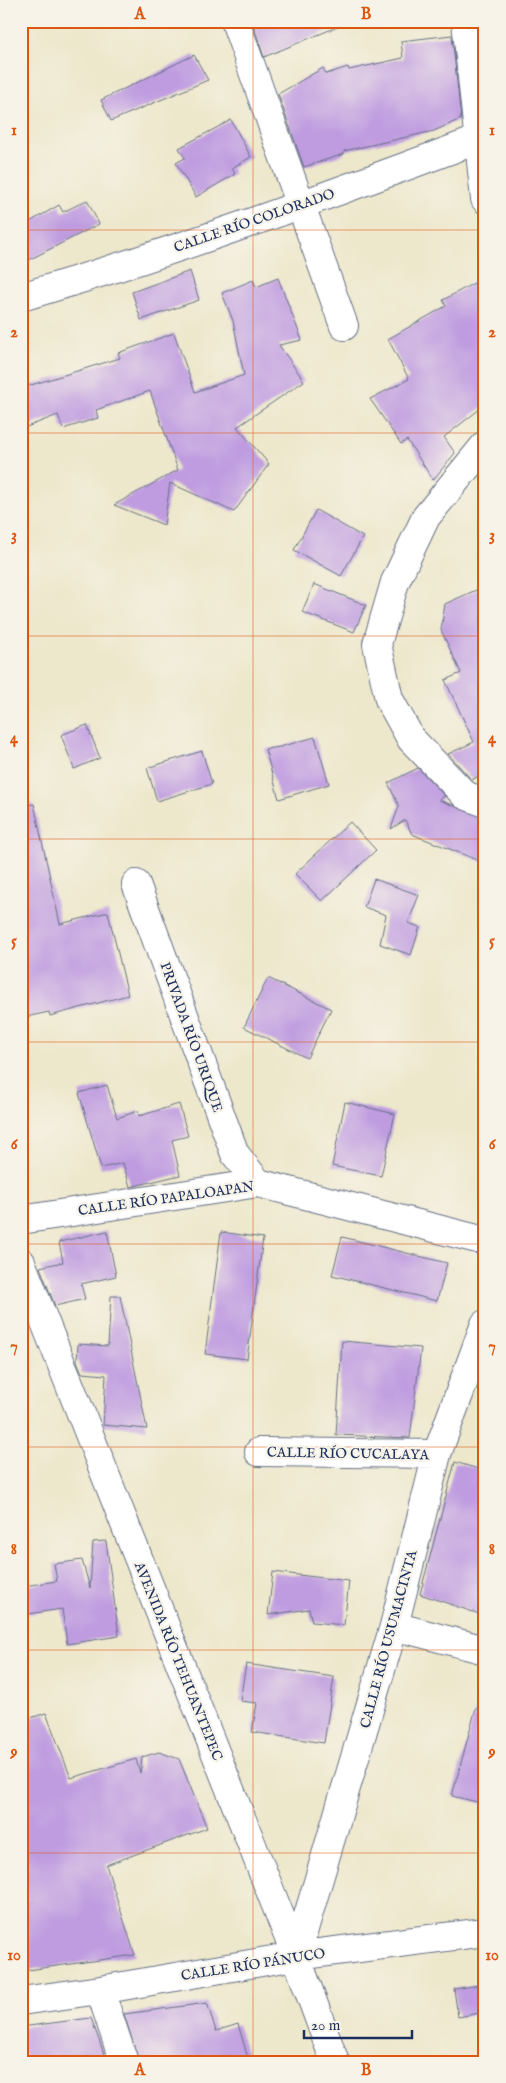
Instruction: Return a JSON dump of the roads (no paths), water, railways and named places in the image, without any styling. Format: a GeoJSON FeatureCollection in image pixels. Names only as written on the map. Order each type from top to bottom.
{"type":"FeatureCollection","features":[{"type":"Feature","properties":{"kind":"street"},"geometry":{"type":"LineString","coordinates":[[235,21],[344,326]]}},
{"type":"Feature","properties":{"kind":"street"},"geometry":{"type":"LineString","coordinates":[[466,21],[481,138],[485,199]]}},
{"type":"Feature","properties":{"kind":"street","name":"CALLE RÍO COLORADO"},"geometry":{"type":"LineString","coordinates":[[21,297],[302,205],[481,138]]}},
{"type":"Feature","properties":{"kind":"street"},"geometry":{"type":"LineString","coordinates":[[485,445],[426,517],[395,582],[377,644],[389,699],[411,739],[465,795],[485,803]]}},
{"type":"Feature","properties":{"kind":"street","name":"PRIVADA RÍO URIQUE"},"geometry":{"type":"LineString","coordinates":[[136,884],[235,1154],[258,1183]]}},
{"type":"Feature","properties":{"kind":"street","name":"CALLE RÍO PAPALOAPAN"},"geometry":{"type":"LineString","coordinates":[[21,1220],[258,1183],[485,1241]]}},
{"type":"Feature","properties":{"kind":"street","name":"AVENIDA RÍO TEHUANTEPEC"},"geometry":{"type":"LineString","coordinates":[[21,1262],[296,1956],[335,2062]]}},
{"type":"Feature","properties":{"kind":"street","name":"CALLE RÍO USUMACINTA"},"geometry":{"type":"LineString","coordinates":[[296,1956],[394,1626],[437,1454],[485,1324]]}},
{"type":"Feature","properties":{"kind":"street","name":"CALLE RÍO CUCALAYA"},"geometry":{"type":"LineString","coordinates":[[260,1452],[437,1454]]}},
{"type":"Feature","properties":{"kind":"street"},"geometry":{"type":"LineString","coordinates":[[394,1626],[485,1650]]}},
{"type":"Feature","properties":{"kind":"street","name":"CALLE RÍO PÁNUCO"},"geometry":{"type":"LineString","coordinates":[[21,2001],[100,1990],[296,1956],[485,1932]]}},
{"type":"Feature","properties":{"kind":"street"},"geometry":{"type":"LineString","coordinates":[[100,1990],[124,2062]]}}]}
